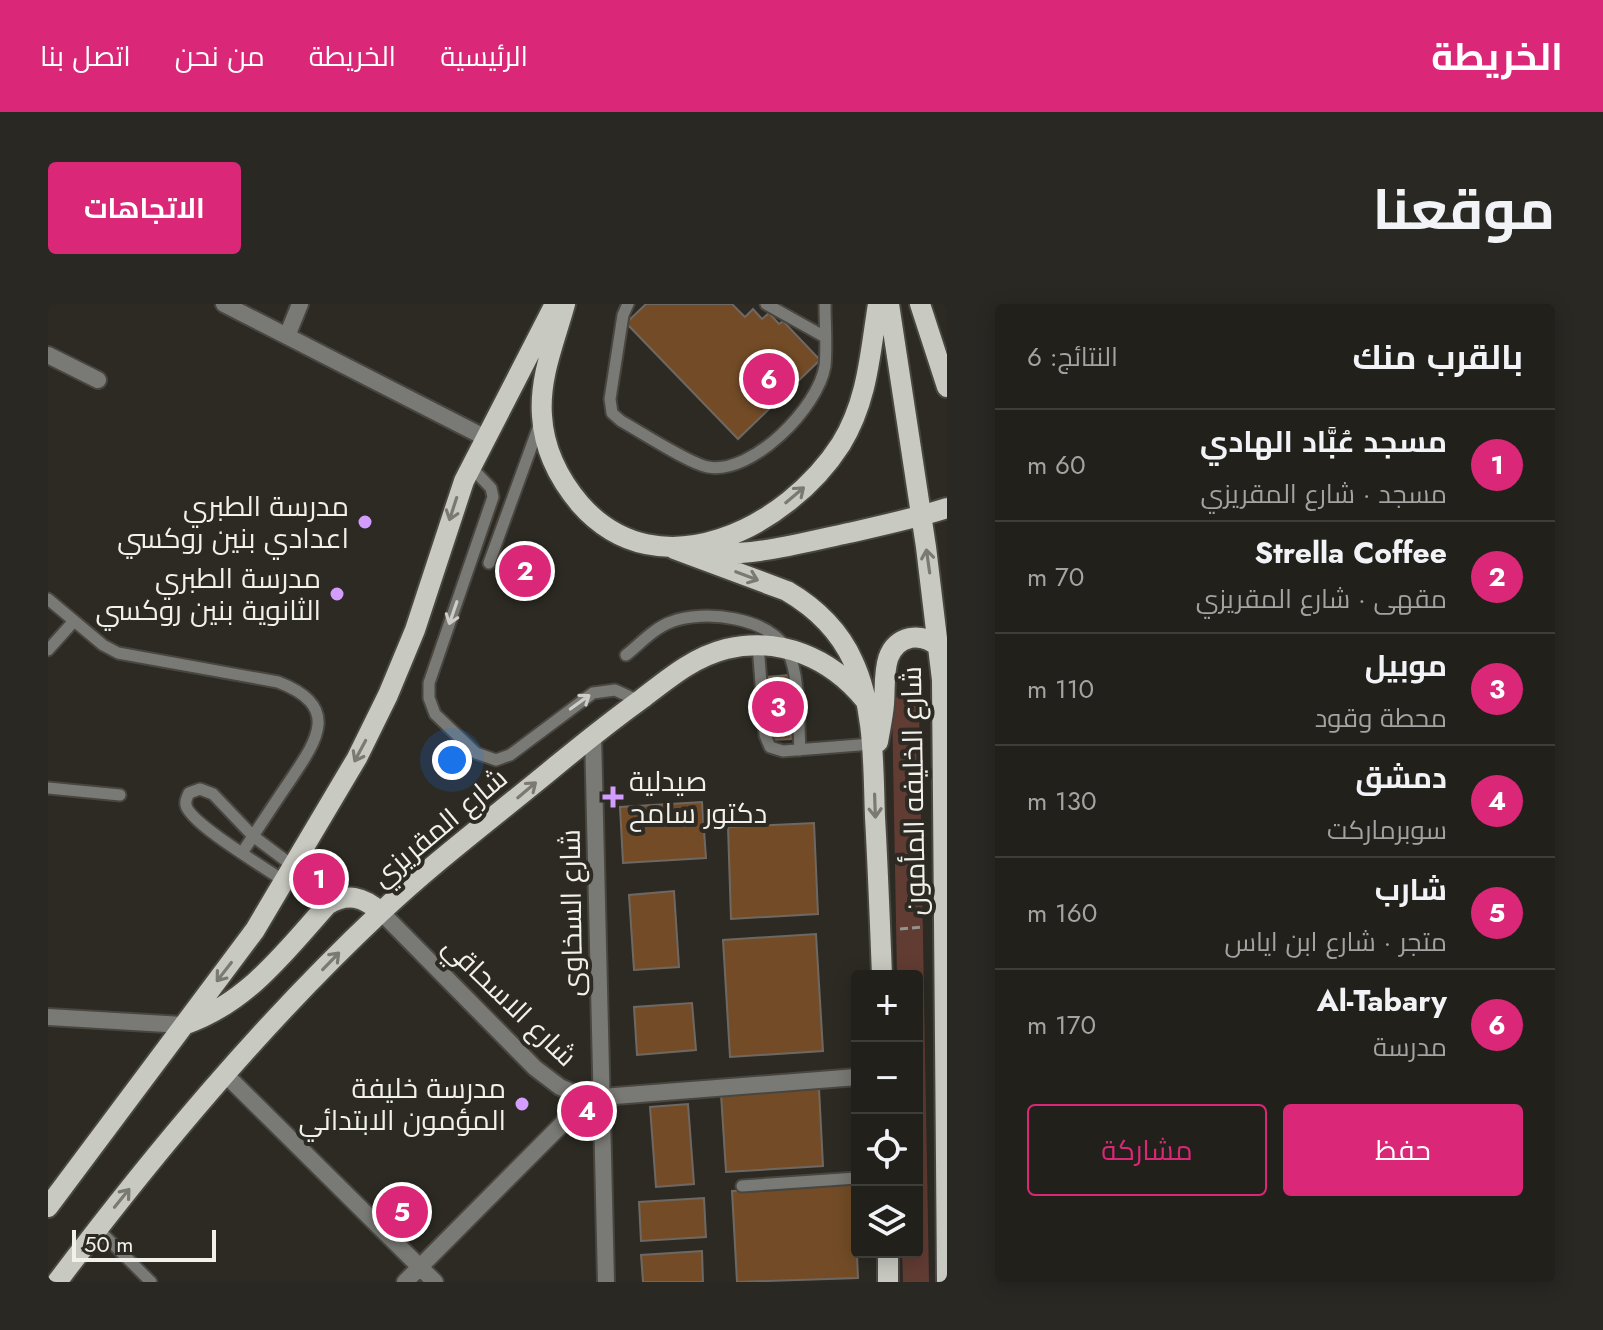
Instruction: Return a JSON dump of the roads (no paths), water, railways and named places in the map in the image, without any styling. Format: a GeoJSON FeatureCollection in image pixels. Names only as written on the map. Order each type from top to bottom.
{"type":"FeatureCollection","features":[{"type":"Feature","properties":{"kind":"main road"},"geometry":{"type":"LineString","coordinates":[[48,1207],[244,946],[357,758],[415,630],[470,466],[555,304]]}},
{"type":"Feature","properties":{"kind":"main road"},"geometry":{"type":"LineString","coordinates":[[565,304],[543,379],[542,419],[551,458],[560,476],[584,508],[600,521],[635,540],[674,549],[723,554],[756,552],[921,517],[947,508]]}},
{"type":"Feature","properties":{"kind":"main road"},"geometry":{"type":"LineString","coordinates":[[674,549],[724,537],[770,515],[810,482],[827,463],[842,442],[863,395],[870,371],[878,304]]}},
{"type":"Feature","properties":{"kind":"main road","name":"شارع الخليفه المأمون"},"geometry":{"type":"LineString","coordinates":[[889,304],[945,681],[943,925],[947,1282]]}},
{"type":"Feature","properties":{"kind":"main road"},"geometry":{"type":"LineString","coordinates":[[920,304],[946,376]]}},
{"type":"Feature","properties":{"kind":"main road","name":"شارع الخليفه المأمون"},"geometry":{"type":"LineString","coordinates":[[674,549],[787,591],[804,601],[833,628],[854,662],[865,700],[872,751],[882,970]]}},
{"type":"Feature","properties":{"kind":"main road"},"geometry":{"type":"LineString","coordinates":[[872,751],[881,726],[889,655],[899,643],[912,638],[927,639],[942,647]]}},
{"type":"Feature","properties":{"kind":"main road","name":"شارع المقريزي"},"geometry":{"type":"LineString","coordinates":[[57,1282],[225,1074],[301,991],[381,912],[593,735],[678,672],[708,654],[741,646],[787,649],[810,655],[826,664],[854,686],[865,700]]}},
{"type":"Feature","properties":{"kind":"main road"},"geometry":{"type":"LineString","coordinates":[[183,1025],[219,1010],[250,989],[335,900],[345,897],[363,899],[381,912]]}},
{"type":"Feature","properties":{"kind":"main road"},"geometry":{"type":"LineString","coordinates":[[888,1258],[888,1282]]}},
{"type":"Feature","properties":{"kind":"street"},"geometry":{"type":"LineString","coordinates":[[224,304],[484,437]]}},
{"type":"Feature","properties":{"kind":"street"},"geometry":{"type":"LineString","coordinates":[[287,336],[300,304]]}},
{"type":"Feature","properties":{"kind":"street"},"geometry":{"type":"LineString","coordinates":[[48,355],[98,380]]}},
{"type":"Feature","properties":{"kind":"street","name":"شارع السخاوى"},"geometry":{"type":"LineString","coordinates":[[593,735],[596,1096],[606,1282]]}},
{"type":"Feature","properties":{"kind":"street","name":"شارع الاسحاقي"},"geometry":{"type":"LineString","coordinates":[[381,912],[535,1068],[560,1087],[596,1096],[851,1077]]}},
{"type":"Feature","properties":{"kind":"street"},"geometry":{"type":"LineString","coordinates":[[48,1017],[183,1025]]}},
{"type":"Feature","properties":{"kind":"street"},"geometry":{"type":"LineString","coordinates":[[225,1074],[435,1282]]}},
{"type":"Feature","properties":{"kind":"street"},"geometry":{"type":"LineString","coordinates":[[405,1282],[596,1096]]}},
{"type":"Feature","properties":{"kind":"lane"},"geometry":{"type":"LineString","coordinates":[[628,304],[623,315],[610,399],[612,413],[621,421],[710,467],[727,467],[744,461],[793,423],[805,409],[825,365],[825,304]]}},
{"type":"Feature","properties":{"kind":"lane"},"geometry":{"type":"LineString","coordinates":[[766,304],[825,337]]}},
{"type":"Feature","properties":{"kind":"lane"},"geometry":{"type":"LineString","coordinates":[[489,563],[542,419]]}},
{"type":"Feature","properties":{"kind":"lane"},"geometry":{"type":"LineString","coordinates":[[470,466],[491,488],[493,497],[429,683],[429,698],[435,714],[476,753],[496,760],[510,755],[593,693],[615,690],[639,701]]}},
{"type":"Feature","properties":{"kind":"lane"},"geometry":{"type":"LineString","coordinates":[[48,599],[103,645],[118,653],[278,682],[311,703],[319,726],[316,742],[242,853]]}},
{"type":"Feature","properties":{"kind":"lane"},"geometry":{"type":"LineString","coordinates":[[626,655],[664,625],[702,615],[735,619],[778,638],[793,664],[800,750]]}},
{"type":"Feature","properties":{"kind":"lane"},"geometry":{"type":"LineString","coordinates":[[48,650],[74,621]]}},
{"type":"Feature","properties":{"kind":"lane"},"geometry":{"type":"LineString","coordinates":[[758,645],[766,742],[776,750],[872,751]]}},
{"type":"Feature","properties":{"kind":"lane"},"geometry":{"type":"LineString","coordinates":[[48,788],[120,795]]}},
{"type":"Feature","properties":{"kind":"lane"},"geometry":{"type":"LineString","coordinates":[[200,789],[213,794],[289,874],[242,853],[206,828],[190,813],[186,804],[189,793],[200,789]]}},
{"type":"Feature","properties":{"kind":"lane"},"geometry":{"type":"LineString","coordinates":[[742,1186],[851,1178]]}},
{"type":"Feature","properties":{"kind":"lane"},"geometry":{"type":"LineString","coordinates":[[98,1229],[151,1282]]}},
{"type":"Feature","properties":{"kind":"place","name":"Al-Tabary"},"geometry":{"type":"Point","coordinates":[769,379]}},
{"type":"Feature","properties":{"kind":"place","name":"مدرسة الطبري اعدادي بنين روكسي"},"geometry":{"type":"Point","coordinates":[365,522]}},
{"type":"Feature","properties":{"kind":"place","name":"Strella Coffee"},"geometry":{"type":"Point","coordinates":[525,571]}},
{"type":"Feature","properties":{"kind":"place","name":"مدرسة الطبري الثانوية بنين روكسي"},"geometry":{"type":"Point","coordinates":[337,594]}},
{"type":"Feature","properties":{"kind":"place","name":"موبيل"},"geometry":{"type":"Point","coordinates":[778,707]}},
{"type":"Feature","properties":{"kind":"place","name":"صيدلية دكتور سامح"},"geometry":{"type":"Point","coordinates":[613,797]}},
{"type":"Feature","properties":{"kind":"place","name":"مسجد عُبَّاد الهادي"},"geometry":{"type":"Point","coordinates":[319,879]}},
{"type":"Feature","properties":{"kind":"place","name":"مدرسة خليفة المؤمون الابتدائي"},"geometry":{"type":"Point","coordinates":[522,1104]}},
{"type":"Feature","properties":{"kind":"place","name":"دمشق"},"geometry":{"type":"Point","coordinates":[587,1111]}},
{"type":"Feature","properties":{"kind":"place","name":"شارب"},"geometry":{"type":"Point","coordinates":[402,1212]}}]}
